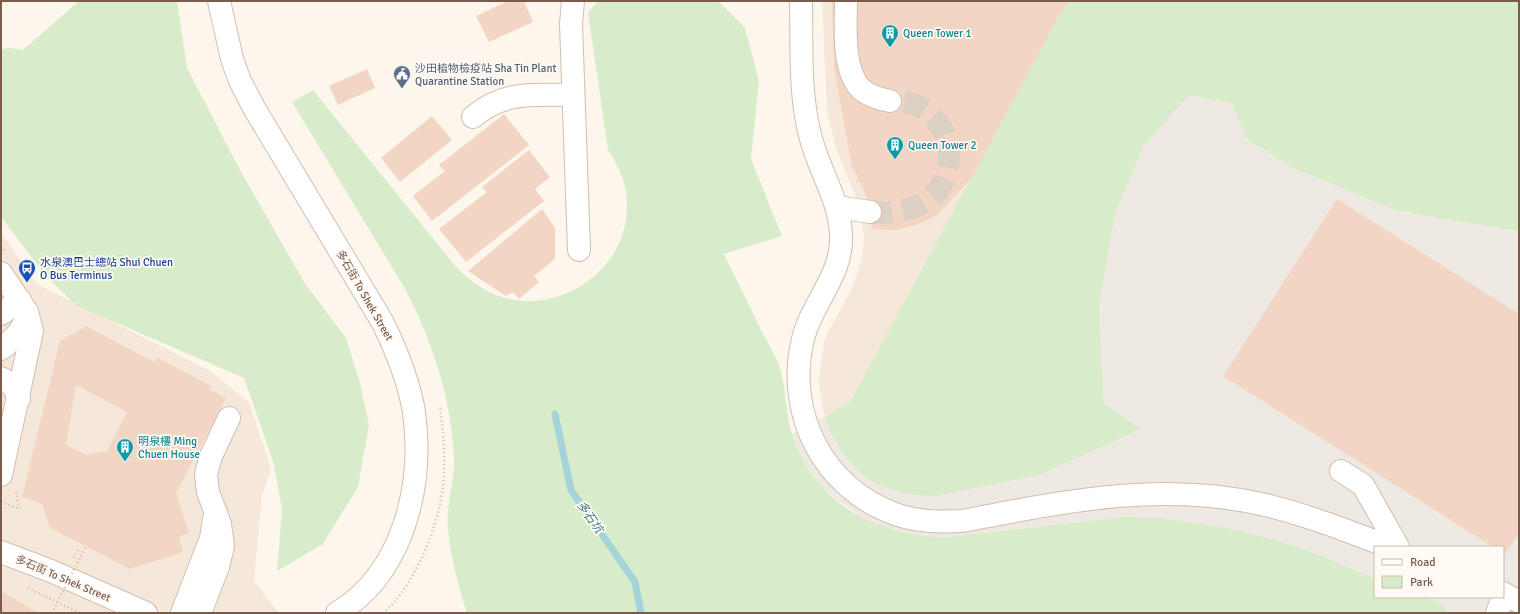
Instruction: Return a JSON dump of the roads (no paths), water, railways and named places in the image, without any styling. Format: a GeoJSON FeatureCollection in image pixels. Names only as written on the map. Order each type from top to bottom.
{"type":"FeatureCollection","features":[{"type":"Feature","properties":{"kind":"street","name":"多石街 To Shek Street"},"geometry":{"type":"LineString","coordinates":[[219,1],[232,59],[240,81],[271,139],[383,323],[396,351],[406,379],[414,411],[417,439],[416,464],[406,521],[397,545],[386,565],[374,580],[358,596],[336,613]]}},
{"type":"Feature","properties":{"kind":"street"},"geometry":{"type":"LineString","coordinates":[[573,1],[571,24],[579,250]]}},
{"type":"Feature","properties":{"kind":"street"},"geometry":{"type":"LineString","coordinates":[[801,1],[804,90],[809,134],[823,175],[837,207],[842,237],[839,257],[830,284],[811,317],[803,338],[799,359],[798,381],[800,403],[805,424],[814,444],[826,463],[840,480],[857,494],[876,506],[896,515],[918,520],[939,522],[962,521],[1095,497],[1158,493],[1196,495],[1259,504],[1294,512],[1387,546]]}},
{"type":"Feature","properties":{"kind":"street"},"geometry":{"type":"LineString","coordinates":[[846,1],[848,58],[851,75],[860,88],[874,98],[890,101]]}},
{"type":"Feature","properties":{"kind":"street"},"geometry":{"type":"LineString","coordinates":[[473,117],[492,103],[517,95],[573,95]]}},
{"type":"Feature","properties":{"kind":"street"},"geometry":{"type":"LineString","coordinates":[[837,207],[870,212]]}},
{"type":"Feature","properties":{"kind":"street"},"geometry":{"type":"LineString","coordinates":[[1,475],[32,340],[32,331],[24,306],[2,277]]}},
{"type":"Feature","properties":{"kind":"street"},"geometry":{"type":"LineString","coordinates":[[1,314],[24,306]]}},
{"type":"Feature","properties":{"kind":"street"},"geometry":{"type":"LineString","coordinates":[[1,349],[16,338],[22,329],[24,306]]}},
{"type":"Feature","properties":{"kind":"street"},"geometry":{"type":"LineString","coordinates":[[1,378],[9,382],[15,389],[19,399]]}},
{"type":"Feature","properties":{"kind":"street"},"geometry":{"type":"LineString","coordinates":[[200,613],[221,557],[222,535],[207,488],[206,474],[211,456],[229,418]]}},
{"type":"Feature","properties":{"kind":"street"},"geometry":{"type":"LineString","coordinates":[[1341,471],[1363,485],[1397,546]]}},
{"type":"Feature","properties":{"kind":"street"},"geometry":{"type":"LineString","coordinates":[[182,613],[211,538],[215,514]]}},
{"type":"Feature","properties":{"kind":"street","name":"多石街 To Shek Street"},"geometry":{"type":"LineString","coordinates":[[1,552],[51,571],[146,613]]}},
{"type":"Feature","properties":{"kind":"waterway","name":"多石坑"},"geometry":{"type":"LineString","coordinates":[[555,414],[571,490],[635,582],[641,613]]}},
{"type":"Feature","properties":{"kind":"tunnel"},"geometry":{"type":"LineString","coordinates":[[870,212],[896,212],[921,204],[932,196],[940,187],[946,175],[949,163],[949,150],[946,138],[940,126],[932,116],[918,106],[904,102],[890,101]]}},
{"type":"Feature","properties":{"kind":"place","name":"Queen Tower 1"},"geometry":{"type":"Point","coordinates":[890,48]}},
{"type":"Feature","properties":{"kind":"place","name":"沙田植物檢疫站 Sha Tin Plant Quarantine Station"},"geometry":{"type":"Point","coordinates":[402,89]}},
{"type":"Feature","properties":{"kind":"place","name":"Queen Tower 2"},"geometry":{"type":"Point","coordinates":[895,160]}},
{"type":"Feature","properties":{"kind":"place","name":"水泉澳巴士總站 Shui Chuen O Bus Terminus"},"geometry":{"type":"Point","coordinates":[27,283]}},
{"type":"Feature","properties":{"kind":"place","name":"明泉樓 Ming Chuen House"},"geometry":{"type":"Point","coordinates":[125,462]}}]}
